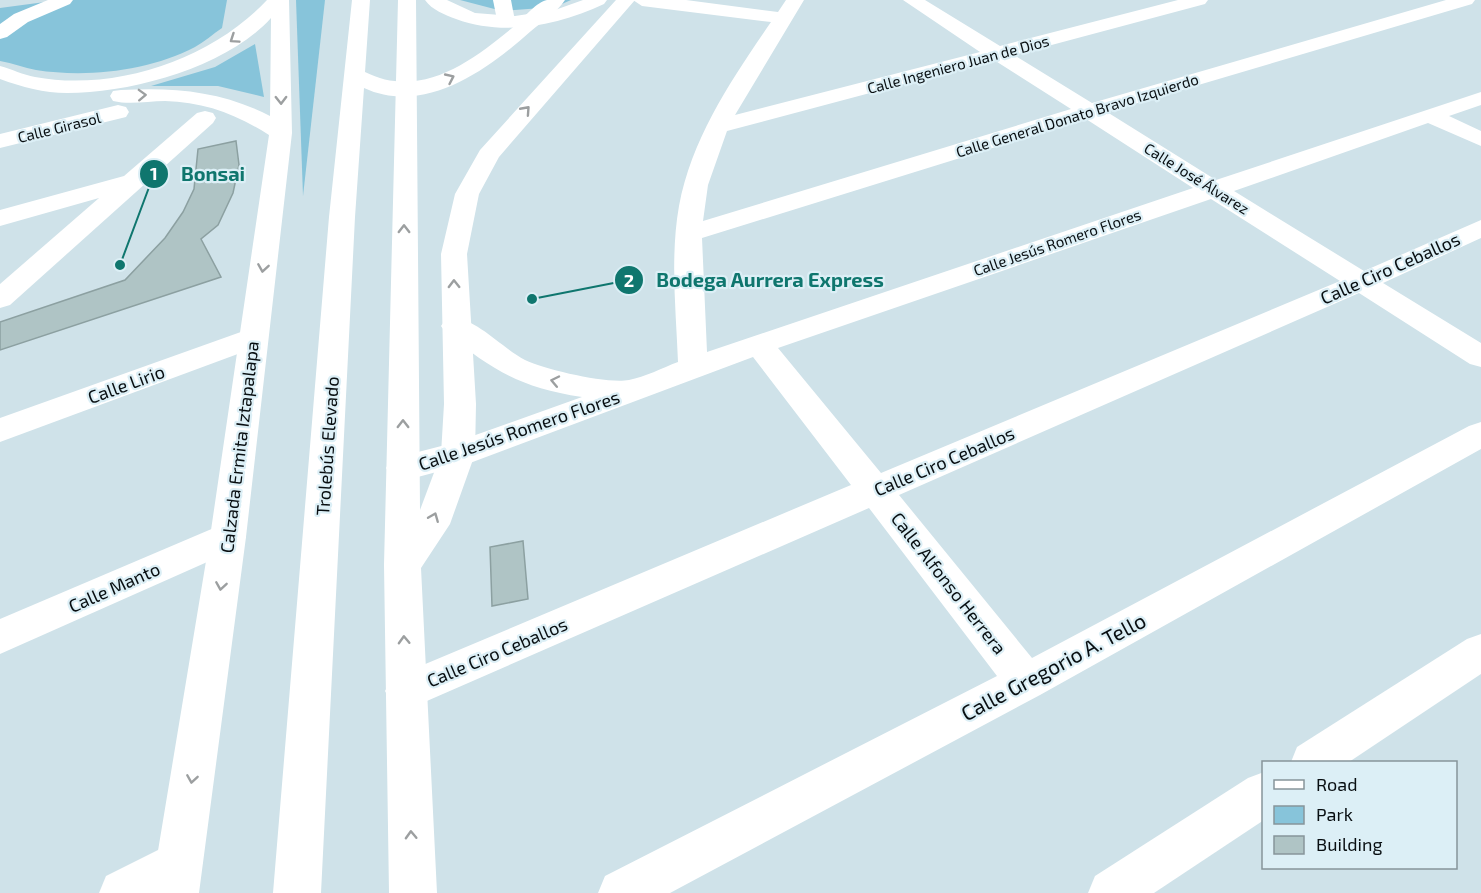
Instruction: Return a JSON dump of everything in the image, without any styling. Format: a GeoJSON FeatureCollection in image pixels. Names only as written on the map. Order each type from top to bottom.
{"type":"FeatureCollection","features":[{"type":"Feature","properties":{"kind":"street"},"geometry":{"type":"LineString","coordinates":[[0,33],[28,15],[64,0]]}},
{"type":"Feature","properties":{"kind":"street"},"geometry":{"type":"LineString","coordinates":[[0,72],[24,81],[56,86],[93,84],[139,77],[184,65],[221,48],[239,37],[265,15],[278,0]]}},
{"type":"Feature","properties":{"kind":"street","name":"Calzada Ermita Iztapalapa"},"geometry":{"type":"LineString","coordinates":[[177,877],[228,537],[252,338],[281,133],[278,0]]}},
{"type":"Feature","properties":{"kind":"street","name":"Trolebús Elevado"},"geometry":{"type":"LineString","coordinates":[[297,893],[361,0]]}},
{"type":"Feature","properties":{"kind":"street"},"geometry":{"type":"LineString","coordinates":[[407,0],[404,118],[402,565],[412,893]]}},
{"type":"Feature","properties":{"kind":"street"},"geometry":{"type":"LineString","coordinates":[[434,0],[461,15],[505,21],[554,8],[598,0]]}},
{"type":"Feature","properties":{"kind":"street"},"geometry":{"type":"LineString","coordinates":[[502,0],[505,21]]}},
{"type":"Feature","properties":{"kind":"street"},"geometry":{"type":"LineString","coordinates":[[402,565],[432,524],[458,454],[460,404],[454,254],[468,194],[488,155],[626,0]]}},
{"type":"Feature","properties":{"kind":"street"},"geometry":{"type":"LineString","coordinates":[[642,0],[789,9],[717,127],[705,153],[695,187],[689,234],[693,368]]}},
{"type":"Feature","properties":{"kind":"street","name":"Calle Ingeniero Juan de Dios"},"geometry":{"type":"LineString","coordinates":[[717,127],[1199,0]]}},
{"type":"Feature","properties":{"kind":"street","name":"Calle José Álvarez"},"geometry":{"type":"LineString","coordinates":[[923,1],[998,53],[1481,357]]}},
{"type":"Feature","properties":{"kind":"street","name":"Calle General Donato Bravo Izquierdo"},"geometry":{"type":"LineString","coordinates":[[689,234],[1090,110],[1467,3]]}},
{"type":"Feature","properties":{"kind":"street"},"geometry":{"type":"LineString","coordinates":[[354,75],[378,87],[396,90],[422,89],[476,65],[554,8]]}},
{"type":"Feature","properties":{"kind":"street"},"geometry":{"type":"LineString","coordinates":[[8,97],[46,99],[168,94],[198,96],[239,107],[281,133]]}},
{"type":"Feature","properties":{"kind":"street","name":"Calle Jesús Romero Flores"},"geometry":{"type":"LineString","coordinates":[[403,468],[458,454],[759,344],[1481,98]]}},
{"type":"Feature","properties":{"kind":"street","name":"Calle Girasol"},"geometry":{"type":"LineString","coordinates":[[0,141],[118,112]]}},
{"type":"Feature","properties":{"kind":"street"},"geometry":{"type":"LineString","coordinates":[[1430,116],[1481,139]]}},
{"type":"Feature","properties":{"kind":"street"},"geometry":{"type":"LineString","coordinates":[[0,299],[205,118]]}},
{"type":"Feature","properties":{"kind":"street"},"geometry":{"type":"LineString","coordinates":[[0,218],[135,180]]}},
{"type":"Feature","properties":{"kind":"street","name":"Calle Ciro Ceballos"},"geometry":{"type":"LineString","coordinates":[[406,691],[1362,282],[1481,228]]}},
{"type":"Feature","properties":{"kind":"street","name":"Calle Jesús Romero Flores"},"geometry":{"type":"LineString","coordinates":[[456,326],[500,360],[542,379],[581,387],[634,390]]}},
{"type":"Feature","properties":{"kind":"street","name":"Calle Lirio"},"geometry":{"type":"LineString","coordinates":[[0,430],[252,338]]}},
{"type":"Feature","properties":{"kind":"street","name":"Calle Alfonso Herrera"},"geometry":{"type":"LineString","coordinates":[[759,344],[1026,681]]}},
{"type":"Feature","properties":{"kind":"street","name":"Calle Gregorio A. Tello"},"geometry":{"type":"LineString","coordinates":[[622,893],[1026,681],[1481,434]]}},
{"type":"Feature","properties":{"kind":"street","name":"Calle Manto"},"geometry":{"type":"LineString","coordinates":[[0,637],[228,537]]}},
{"type":"Feature","properties":{"kind":"street"},"geometry":{"type":"LineString","coordinates":[[1314,761],[1481,652]]}},
{"type":"Feature","properties":{"kind":"street"},"geometry":{"type":"LineString","coordinates":[[1112,893],[1262,795]]}},
{"type":"Feature","properties":{"kind":"street"},"geometry":{"type":"LineString","coordinates":[[123,893],[177,877]]}},
{"type":"Feature","properties":{"kind":"green space"},"geometry":{"type":"Polygon","coordinates":[[[60,0],[227,0],[222,28],[195,47],[158,62],[117,71],[76,73],[36,70],[0,61],[0,8],[60,0]]]}},
{"type":"Feature","properties":{"kind":"green space"},"geometry":{"type":"Polygon","coordinates":[[[296,0],[325,0],[303,196],[296,0]]]}},
{"type":"Feature","properties":{"kind":"green space"},"geometry":{"type":"Polygon","coordinates":[[[460,0],[571,0],[555,7],[502,11],[460,0]]]}},
{"type":"Feature","properties":{"kind":"green space"},"geometry":{"type":"Polygon","coordinates":[[[255,44],[264,97],[218,86],[151,86],[215,67],[255,44]]]}},
{"type":"Feature","properties":{"kind":"building"},"geometry":{"type":"Polygon","coordinates":[[[236,141],[239,165],[233,193],[218,225],[201,239],[221,277],[0,350],[0,322],[125,280],[165,238],[183,212],[194,189],[198,149],[236,141]]]}},
{"type":"Feature","properties":{"kind":"building"},"geometry":{"type":"Polygon","coordinates":[[[523,541],[528,599],[492,606],[490,547],[523,541]]]}},
{"type":"Feature","properties":{"kind":"place","name":"Bonsai"},"geometry":{"type":"Point","coordinates":[120,265]}},
{"type":"Feature","properties":{"kind":"place","name":"Bodega Aurrera Express"},"geometry":{"type":"Point","coordinates":[532,299]}}]}
